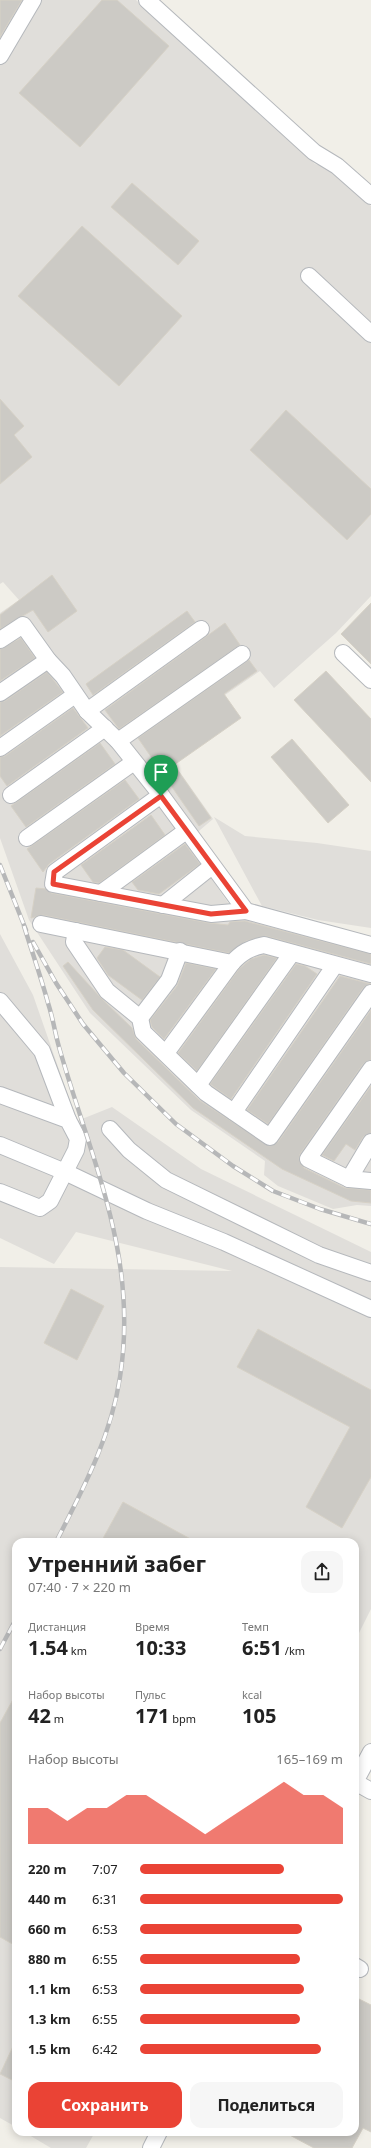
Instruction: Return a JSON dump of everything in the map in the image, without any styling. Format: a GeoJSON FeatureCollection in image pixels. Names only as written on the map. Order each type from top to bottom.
{"type":"FeatureCollection","features":[{"type":"Feature","properties":{"kind":"street"},"geometry":{"type":"LineString","coordinates":[[0,56],[33,0]]}},
{"type":"Feature","properties":{"kind":"street"},"geometry":{"type":"LineString","coordinates":[[147,0],[314,152],[337,166],[371,196]]}},
{"type":"Feature","properties":{"kind":"street"},"geometry":{"type":"LineString","coordinates":[[308,276],[371,334]]}},
{"type":"Feature","properties":{"kind":"street"},"geometry":{"type":"LineString","coordinates":[[0,640],[23,625],[48,660],[63,676],[87,711],[118,741],[161,796],[246,911]]}},
{"type":"Feature","properties":{"kind":"street"},"geometry":{"type":"LineString","coordinates":[[87,711],[201,629]]}},
{"type":"Feature","properties":{"kind":"street"},"geometry":{"type":"LineString","coordinates":[[343,653],[371,680]]}},
{"type":"Feature","properties":{"kind":"street"},"geometry":{"type":"LineString","coordinates":[[118,741],[242,654]]}},
{"type":"Feature","properties":{"kind":"street"},"geometry":{"type":"LineString","coordinates":[[0,693],[48,660]]}},
{"type":"Feature","properties":{"kind":"street"},"geometry":{"type":"LineString","coordinates":[[0,748],[75,695]]}},
{"type":"Feature","properties":{"kind":"street"},"geometry":{"type":"LineString","coordinates":[[11,796],[105,728]]}},
{"type":"Feature","properties":{"kind":"street"},"geometry":{"type":"LineString","coordinates":[[27,838],[134,762]]}},
{"type":"Feature","properties":{"kind":"street"},"geometry":{"type":"LineString","coordinates":[[161,796],[54,872],[53,884],[211,914],[246,911],[371,945]]}},
{"type":"Feature","properties":{"kind":"street"},"geometry":{"type":"LineString","coordinates":[[101,893],[186,831]]}},
{"type":"Feature","properties":{"kind":"street"},"geometry":{"type":"LineString","coordinates":[[163,905],[212,866]]}},
{"type":"Feature","properties":{"kind":"street"},"geometry":{"type":"LineString","coordinates":[[41,924],[180,951],[232,963]]}},
{"type":"Feature","properties":{"kind":"street"},"geometry":{"type":"LineString","coordinates":[[76,931],[74,942],[107,991],[140,1018],[143,1032],[206,1093],[270,1137],[371,993]]}},
{"type":"Feature","properties":{"kind":"street"},"geometry":{"type":"LineString","coordinates":[[166,1053],[232,963],[240,954],[249,948],[264,945],[371,974]]}},
{"type":"Feature","properties":{"kind":"street"},"geometry":{"type":"LineString","coordinates":[[140,1018],[169,980],[180,951]]}},
{"type":"Feature","properties":{"kind":"street"},"geometry":{"type":"LineString","coordinates":[[198,1085],[292,953]]}},
{"type":"Feature","properties":{"kind":"street"},"geometry":{"type":"LineString","coordinates":[[234,1112],[335,965]]}},
{"type":"Feature","properties":{"kind":"street"},"geometry":{"type":"LineString","coordinates":[[0,1001],[42,1051],[68,1120],[78,1139],[76,1150],[66,1172],[50,1201],[40,1208],[0,1192]]}},
{"type":"Feature","properties":{"kind":"street"},"geometry":{"type":"LineString","coordinates":[[371,1069],[308,1158],[349,1179],[371,1182]]}},
{"type":"Feature","properties":{"kind":"street"},"geometry":{"type":"LineString","coordinates":[[0,1095],[68,1120]]}},
{"type":"Feature","properties":{"kind":"street"},"geometry":{"type":"LineString","coordinates":[[110,1129],[129,1150],[166,1180],[319,1255],[371,1273]]}},
{"type":"Feature","properties":{"kind":"street"},"geometry":{"type":"LineString","coordinates":[[349,1179],[371,1142]]}},
{"type":"Feature","properties":{"kind":"street"},"geometry":{"type":"LineString","coordinates":[[0,1145],[66,1172],[147,1210],[224,1242],[371,1309]]}},
{"type":"Feature","properties":{"kind":"street"},"geometry":{"type":"LineString","coordinates":[[359,1774],[371,1752]]}},
{"type":"Feature","properties":{"kind":"street"},"geometry":{"type":"LineString","coordinates":[[359,1784],[371,1791]]}},
{"type":"Feature","properties":{"kind":"street"},"geometry":{"type":"LineString","coordinates":[[151,2148],[157,2136]]}},
{"type":"Feature","properties":{"kind":"shaded area"},"geometry":{"type":"Polygon","coordinates":[[[0,0],[136,0],[315,164],[328,168],[371,206],[371,596],[336,633],[274,688],[260,671],[158,741],[213,819],[186,842],[236,914],[371,952],[371,1206],[357,1205],[333,1209],[278,1186],[264,1175],[265,1161],[191,1110],[90,1013],[29,920],[0,838],[0,613],[19,600],[3,582],[0,584],[0,0]]]}},
{"type":"Feature","properties":{"kind":"shaded area"},"geometry":{"type":"Polygon","coordinates":[[[214,817],[245,836],[317,843],[371,851],[371,928],[318,920],[262,906],[214,817]]]}},
{"type":"Feature","properties":{"kind":"shaded area"},"geometry":{"type":"Polygon","coordinates":[[[0,934],[33,995],[77,1121],[112,1107],[201,1169],[371,1252],[371,1609],[359,1633],[359,1538],[12,1538],[12,2125],[0,2118],[0,1267],[232,1271],[76,1232],[54,1264],[0,1238],[0,934]]]}},
{"type":"Feature","properties":{"kind":"shaded area"},"geometry":{"type":"Polygon","coordinates":[[[31,2136],[93,2136],[86,2148],[51,2148],[31,2136]]]}},
{"type":"Feature","properties":{"kind":"building"},"geometry":{"type":"Polygon","coordinates":[[[0,0],[22,0],[0,37],[0,0]]]}},
{"type":"Feature","properties":{"kind":"building"},"geometry":{"type":"Polygon","coordinates":[[[102,0],[117,0],[169,46],[80,147],[19,93],[102,0]]]}},
{"type":"Feature","properties":{"kind":"building"},"geometry":{"type":"Polygon","coordinates":[[[132,183],[199,241],[178,265],[111,207],[132,183]]]}},
{"type":"Feature","properties":{"kind":"building"},"geometry":{"type":"Polygon","coordinates":[[[82,226],[182,316],[119,386],[18,296],[82,226]]]}},
{"type":"Feature","properties":{"kind":"building"},"geometry":{"type":"Polygon","coordinates":[[[0,399],[24,426],[14,435],[32,457],[0,484],[0,399]]]}},
{"type":"Feature","properties":{"kind":"building"},"geometry":{"type":"Polygon","coordinates":[[[286,410],[371,489],[371,514],[347,540],[250,450],[286,410]]]}},
{"type":"Feature","properties":{"kind":"building"},"geometry":{"type":"Polygon","coordinates":[[[52,575],[77,611],[48,632],[33,610],[0,629],[0,615],[52,575]]]}},
{"type":"Feature","properties":{"kind":"building"},"geometry":{"type":"Polygon","coordinates":[[[371,603],[371,664],[341,634],[371,603]]]}},
{"type":"Feature","properties":{"kind":"building"},"geometry":{"type":"Polygon","coordinates":[[[187,611],[195,622],[93,695],[86,684],[187,611]]]}},
{"type":"Feature","properties":{"kind":"building"},"geometry":{"type":"Polygon","coordinates":[[[225,623],[240,645],[119,729],[105,710],[225,623]]]}},
{"type":"Feature","properties":{"kind":"building"},"geometry":{"type":"Polygon","coordinates":[[[21,638],[35,658],[0,681],[0,649],[21,638]]]}},
{"type":"Feature","properties":{"kind":"building"},"geometry":{"type":"Polygon","coordinates":[[[249,660],[257,671],[224,694],[241,718],[174,765],[211,818],[199,826],[138,738],[249,660]]]}},
{"type":"Feature","properties":{"kind":"building"},"geometry":{"type":"Polygon","coordinates":[[[326,671],[371,719],[371,782],[294,700],[326,671]]]}},
{"type":"Feature","properties":{"kind":"building"},"geometry":{"type":"Polygon","coordinates":[[[47,672],[63,692],[0,736],[0,702],[5,701],[47,672]]]}},
{"type":"Feature","properties":{"kind":"building"},"geometry":{"type":"Polygon","coordinates":[[[73,708],[88,728],[7,786],[0,776],[0,757],[5,756],[73,708]]]}},
{"type":"Feature","properties":{"kind":"building"},"geometry":{"type":"Polygon","coordinates":[[[292,739],[349,805],[328,823],[271,757],[292,739]]]}},
{"type":"Feature","properties":{"kind":"building"},"geometry":{"type":"Polygon","coordinates":[[[100,743],[115,764],[26,827],[11,806],[100,743]]]}},
{"type":"Feature","properties":{"kind":"building"},"geometry":{"type":"Polygon","coordinates":[[[125,780],[139,799],[49,864],[43,872],[27,849],[125,780]]]}},
{"type":"Feature","properties":{"kind":"building"},"geometry":{"type":"Polygon","coordinates":[[[151,815],[165,835],[99,883],[93,882],[81,865],[151,815]]]}},
{"type":"Feature","properties":{"kind":"building"},"geometry":{"type":"Polygon","coordinates":[[[185,844],[200,864],[159,894],[138,890],[132,882],[185,844]]]}},
{"type":"Feature","properties":{"kind":"building"},"geometry":{"type":"Polygon","coordinates":[[[36,888],[46,889],[51,893],[209,923],[228,925],[230,922],[245,921],[371,954],[371,964],[266,936],[246,941],[229,953],[43,915],[31,918],[36,888]]]}},
{"type":"Feature","properties":{"kind":"building"},"geometry":{"type":"Polygon","coordinates":[[[105,947],[123,950],[160,977],[142,1000],[108,975],[97,958],[105,947]]]}},
{"type":"Feature","properties":{"kind":"building"},"geometry":{"type":"Polygon","coordinates":[[[264,955],[277,958],[197,1071],[178,1053],[239,969],[251,959],[264,955]]]}},
{"type":"Feature","properties":{"kind":"building"},"geometry":{"type":"Polygon","coordinates":[[[68,962],[101,998],[132,1028],[136,1039],[199,1100],[269,1146],[278,1142],[371,1010],[371,1060],[363,1064],[300,1154],[299,1159],[304,1168],[345,1188],[371,1190],[371,1203],[351,1201],[282,1169],[193,1108],[93,1010],[63,966],[68,962]]]}},
{"type":"Feature","properties":{"kind":"building"},"geometry":{"type":"Polygon","coordinates":[[[186,963],[216,969],[164,1039],[152,1027],[150,1020],[177,986],[186,963]]]}},
{"type":"Feature","properties":{"kind":"building"},"geometry":{"type":"Polygon","coordinates":[[[296,964],[305,966],[317,974],[231,1099],[210,1084],[296,964]]]}},
{"type":"Feature","properties":{"kind":"building"},"geometry":{"type":"Polygon","coordinates":[[[340,976],[371,984],[363,988],[268,1124],[247,1110],[340,976]]]}},
{"type":"Feature","properties":{"kind":"building"},"geometry":{"type":"Polygon","coordinates":[[[371,1086],[371,1133],[363,1137],[355,1150],[346,1144],[334,1161],[322,1155],[371,1086]]]}},
{"type":"Feature","properties":{"kind":"building"},"geometry":{"type":"Polygon","coordinates":[[[71,1289],[104,1306],[77,1360],[44,1343],[71,1289]]]}},
{"type":"Feature","properties":{"kind":"building"},"geometry":{"type":"Polygon","coordinates":[[[258,1329],[371,1390],[371,1477],[342,1528],[306,1507],[350,1427],[237,1367],[258,1329]]]}},
{"type":"Feature","properties":{"kind":"building"},"geometry":{"type":"Polygon","coordinates":[[[123,1502],[189,1538],[103,1538],[123,1502]]]}},
{"type":"Feature","properties":{"kind":"building"},"geometry":{"type":"Polygon","coordinates":[[[12,1701],[12,1944],[0,1937],[0,1723],[12,1701]]]}},
{"type":"Feature","properties":{"kind":"building"},"geometry":{"type":"Polygon","coordinates":[[[359,1999],[371,2005],[371,2132],[363,2128],[359,2135],[359,1999]]]}},
{"type":"Feature","properties":{"kind":"building"},"geometry":{"type":"Polygon","coordinates":[[[12,2048],[12,2080],[0,2074],[12,2048]]]}},
{"type":"Feature","properties":{"kind":"building"},"geometry":{"type":"Polygon","coordinates":[[[292,2136],[359,2136],[352,2148],[314,2148],[292,2136]]]}},
{"type":"Feature","properties":{"kind":"railway"},"geometry":{"type":"LineString","coordinates":[[0,865],[26,930]]}},
{"type":"Feature","properties":{"kind":"railway"},"geometry":{"type":"LineString","coordinates":[[24,926],[50,1009],[59,1047],[109,1209],[123,1290],[124,1333],[120,1377],[116,1399],[110,1421],[95,1462],[58,1538]]}},
{"type":"Feature","properties":{"kind":"railway"},"geometry":{"type":"LineString","coordinates":[[33,942],[56,983],[83,1024],[124,1073],[176,1124],[233,1166],[273,1191],[320,1209],[371,1224]]}},
{"type":"Feature","properties":{"kind":"railway"},"geometry":{"type":"LineString","coordinates":[[0,1649],[12,1626]]}},
{"type":"Feature","properties":{"kind":"route"},"geometry":{"type":"LineString","coordinates":[[161,796],[246,911],[211,914],[53,884],[54,872],[161,796]]}}]}
